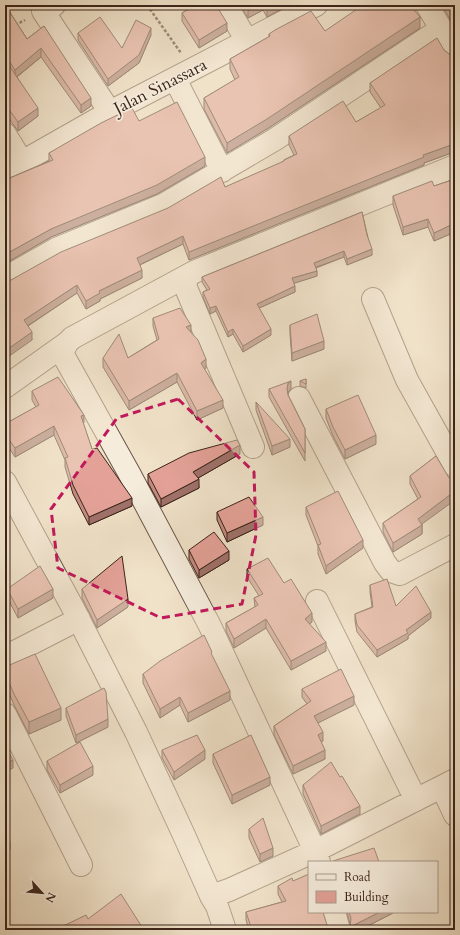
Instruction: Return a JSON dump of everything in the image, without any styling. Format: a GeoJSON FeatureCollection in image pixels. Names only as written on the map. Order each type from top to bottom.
{"type":"FeatureCollection","features":[{"type":"Feature","properties":{"kind":"street"},"geometry":{"type":"LineString","coordinates":[[54,5],[43,11],[110,112]]}},
{"type":"Feature","properties":{"kind":"street"},"geometry":{"type":"LineString","coordinates":[[226,5],[247,41]]}},
{"type":"Feature","properties":{"kind":"street","name":"Jalan Sinassara"},"geometry":{"type":"LineString","coordinates":[[14,167],[110,112],[316,5]]}},
{"type":"Feature","properties":{"kind":"street"},"geometry":{"type":"LineString","coordinates":[[5,278],[56,249],[164,205],[274,140],[450,40],[427,5]]}},
{"type":"Feature","properties":{"kind":"street"},"geometry":{"type":"LineString","coordinates":[[184,74],[222,171]]}},
{"type":"Feature","properties":{"kind":"street"},"geometry":{"type":"LineString","coordinates":[[5,134],[14,167]]}},
{"type":"Feature","properties":{"kind":"street"},"geometry":{"type":"LineString","coordinates":[[5,387],[65,349],[72,338],[194,272],[455,166]]}},
{"type":"Feature","properties":{"kind":"street"},"geometry":{"type":"LineString","coordinates":[[194,272],[190,274],[185,281],[186,288],[253,447]]}},
{"type":"Feature","properties":{"kind":"street"},"geometry":{"type":"LineString","coordinates":[[373,299],[407,380],[455,466]]}},
{"type":"Feature","properties":{"kind":"street"},"geometry":{"type":"LineString","coordinates":[[65,349],[209,624],[317,856]]}},
{"type":"Feature","properties":{"kind":"street"},"geometry":{"type":"LineString","coordinates":[[299,398],[385,564],[391,571],[400,574],[455,545]]}},
{"type":"Feature","properties":{"kind":"street"},"geometry":{"type":"LineString","coordinates":[[5,482],[79,620],[136,732],[211,896],[217,906],[225,930]]}},
{"type":"Feature","properties":{"kind":"street"},"geometry":{"type":"LineString","coordinates":[[317,601],[416,800]]}},
{"type":"Feature","properties":{"kind":"street"},"geometry":{"type":"LineString","coordinates":[[5,657],[79,620]]}},
{"type":"Feature","properties":{"kind":"street"},"geometry":{"type":"LineString","coordinates":[[5,714],[81,865]]}},
{"type":"Feature","properties":{"kind":"street"},"geometry":{"type":"LineString","coordinates":[[211,896],[317,856],[449,783],[455,815]]}},
{"type":"Feature","properties":{"kind":"street"},"geometry":{"type":"LineString","coordinates":[[334,913],[339,930]]}},
{"type":"Feature","properties":{"kind":"path"},"geometry":{"type":"LineString","coordinates":[[147,5],[184,74]]}},
{"type":"Feature","properties":{"kind":"highlighted area"},"geometry":{"type":"Polygon","coordinates":[[[178,399],[254,472],[256,535],[242,604],[161,618],[58,568],[51,509],[117,418],[178,399]]]}},
{"type":"Feature","properties":{"kind":"building"},"geometry":{"type":"Polygon","coordinates":[[[5,5],[27,39],[44,26],[91,98],[81,105],[41,48],[15,70],[5,55],[5,5]]]}},
{"type":"Feature","properties":{"kind":"building"},"geometry":{"type":"Polygon","coordinates":[[[196,5],[216,5],[227,23],[199,40],[182,13],[196,5]]]}},
{"type":"Feature","properties":{"kind":"building"},"geometry":{"type":"Polygon","coordinates":[[[245,5],[257,5],[248,10],[245,5]]]}},
{"type":"Feature","properties":{"kind":"building"},"geometry":{"type":"Polygon","coordinates":[[[265,5],[273,5],[267,9],[265,5]]]}},
{"type":"Feature","properties":{"kind":"building"},"geometry":{"type":"Polygon","coordinates":[[[363,5],[410,5],[420,17],[267,119],[227,143],[204,98],[239,77],[230,59],[270,36],[269,34],[275,30],[311,11],[325,31],[363,5]]]}},
{"type":"Feature","properties":{"kind":"building"},"geometry":{"type":"Polygon","coordinates":[[[447,5],[455,5],[455,19],[447,5]]]}},
{"type":"Feature","properties":{"kind":"building"},"geometry":{"type":"Polygon","coordinates":[[[100,17],[122,48],[136,20],[151,28],[139,55],[108,79],[78,33],[100,17]]]}},
{"type":"Feature","properties":{"kind":"building"},"geometry":{"type":"Polygon","coordinates":[[[437,38],[444,50],[455,56],[455,146],[454,144],[423,155],[424,157],[189,252],[183,236],[137,258],[142,270],[99,291],[100,293],[86,301],[77,285],[24,320],[32,332],[5,351],[5,282],[61,252],[168,208],[221,177],[225,187],[284,161],[297,154],[289,136],[343,101],[356,122],[385,105],[370,83],[437,38]]]}},
{"type":"Feature","properties":{"kind":"building"},"geometry":{"type":"Polygon","coordinates":[[[6,61],[38,108],[18,122],[5,104],[6,61]]]}},
{"type":"Feature","properties":{"kind":"building"},"geometry":{"type":"Polygon","coordinates":[[[177,102],[205,157],[157,185],[51,229],[6,254],[5,180],[53,160],[49,153],[101,123],[132,108],[139,121],[177,102]]]}},
{"type":"Feature","properties":{"kind":"building"},"geometry":{"type":"Polygon","coordinates":[[[455,179],[455,223],[434,233],[428,219],[403,227],[393,196],[432,181],[434,186],[455,179]]]}},
{"type":"Feature","properties":{"kind":"building"},"geometry":{"type":"Polygon","coordinates":[[[362,212],[372,249],[347,259],[344,251],[314,263],[317,271],[292,278],[295,286],[257,304],[271,329],[243,346],[233,329],[228,332],[216,306],[210,308],[203,292],[210,289],[202,277],[362,212]]]}},
{"type":"Feature","properties":{"kind":"building"},"geometry":{"type":"Polygon","coordinates":[[[180,308],[191,325],[186,327],[198,340],[206,359],[201,363],[223,400],[197,411],[177,373],[129,401],[103,358],[119,334],[128,358],[159,339],[153,318],[180,308]]]}},
{"type":"Feature","properties":{"kind":"building"},"geometry":{"type":"Polygon","coordinates":[[[317,314],[324,341],[292,353],[290,325],[317,314]]]}},
{"type":"Feature","properties":{"kind":"building"},"geometry":{"type":"Polygon","coordinates":[[[58,377],[84,415],[81,416],[92,449],[97,448],[132,498],[89,517],[73,485],[65,458],[68,457],[54,426],[15,448],[5,434],[5,424],[39,405],[32,391],[58,377]]]}},
{"type":"Feature","properties":{"kind":"building"},"geometry":{"type":"Polygon","coordinates":[[[306,379],[306,384],[300,381],[306,379]]]}},
{"type":"Feature","properties":{"kind":"building"},"geometry":{"type":"Polygon","coordinates":[[[291,381],[288,383],[288,395],[305,429],[305,453],[269,389],[291,381]]]}},
{"type":"Feature","properties":{"kind":"building"},"geometry":{"type":"Polygon","coordinates":[[[358,395],[376,435],[345,450],[333,427],[326,409],[358,395]]]}},
{"type":"Feature","properties":{"kind":"building"},"geometry":{"type":"Polygon","coordinates":[[[256,402],[290,439],[272,446],[256,402]]]}},
{"type":"Feature","properties":{"kind":"building"},"geometry":{"type":"Polygon","coordinates":[[[237,440],[240,445],[193,472],[199,479],[161,499],[148,474],[189,453],[237,440]]]}},
{"type":"Feature","properties":{"kind":"building"},"geometry":{"type":"Polygon","coordinates":[[[436,456],[449,478],[451,477],[455,482],[455,491],[418,519],[422,525],[393,543],[383,523],[421,497],[410,476],[436,456]]]}},
{"type":"Feature","properties":{"kind":"building"},"geometry":{"type":"Polygon","coordinates":[[[338,491],[363,540],[326,566],[318,545],[321,544],[306,507],[338,491]]]}},
{"type":"Feature","properties":{"kind":"building"},"geometry":{"type":"Polygon","coordinates":[[[249,497],[263,517],[227,533],[217,512],[249,497]]]}},
{"type":"Feature","properties":{"kind":"building"},"geometry":{"type":"Polygon","coordinates":[[[214,532],[229,551],[199,570],[189,550],[214,532]]]}},
{"type":"Feature","properties":{"kind":"building"},"geometry":{"type":"Polygon","coordinates":[[[122,556],[128,599],[97,620],[82,589],[122,556]]]}},
{"type":"Feature","properties":{"kind":"building"},"geometry":{"type":"Polygon","coordinates":[[[268,558],[284,583],[291,579],[312,613],[305,619],[326,642],[291,661],[266,619],[234,639],[226,623],[258,605],[254,598],[263,594],[247,569],[268,558]]]}},
{"type":"Feature","properties":{"kind":"building"},"geometry":{"type":"Polygon","coordinates":[[[40,566],[53,589],[18,609],[7,589],[40,566]]]}},
{"type":"Feature","properties":{"kind":"building"},"geometry":{"type":"Polygon","coordinates":[[[387,579],[396,606],[416,586],[431,612],[406,630],[408,633],[377,650],[357,625],[355,614],[373,607],[370,585],[387,579]]]}},
{"type":"Feature","properties":{"kind":"building"},"geometry":{"type":"Polygon","coordinates":[[[204,635],[212,652],[211,653],[230,691],[188,713],[180,697],[160,709],[143,674],[160,661],[204,635]]]}},
{"type":"Feature","properties":{"kind":"building"},"geometry":{"type":"Polygon","coordinates":[[[35,654],[61,708],[29,722],[14,694],[5,673],[5,667],[35,654]]]}},
{"type":"Feature","properties":{"kind":"building"},"geometry":{"type":"Polygon","coordinates":[[[341,669],[354,696],[314,716],[323,732],[318,735],[325,750],[293,766],[274,726],[311,701],[302,689],[341,669]]]}},
{"type":"Feature","properties":{"kind":"building"},"geometry":{"type":"Polygon","coordinates":[[[104,688],[106,692],[108,719],[76,735],[66,708],[104,688]]]}},
{"type":"Feature","properties":{"kind":"building"},"geometry":{"type":"Polygon","coordinates":[[[197,735],[205,750],[174,772],[162,750],[197,735]]]}},
{"type":"Feature","properties":{"kind":"building"},"geometry":{"type":"Polygon","coordinates":[[[251,735],[270,777],[232,795],[213,754],[251,735]]]}},
{"type":"Feature","properties":{"kind":"building"},"geometry":{"type":"Polygon","coordinates":[[[80,742],[93,766],[60,785],[47,761],[80,742]]]}},
{"type":"Feature","properties":{"kind":"building"},"geometry":{"type":"Polygon","coordinates":[[[5,746],[13,760],[5,764],[5,746]]]}},
{"type":"Feature","properties":{"kind":"building"},"geometry":{"type":"Polygon","coordinates":[[[331,762],[340,777],[342,776],[360,806],[321,826],[303,785],[331,762]]]}},
{"type":"Feature","properties":{"kind":"building"},"geometry":{"type":"Polygon","coordinates":[[[263,818],[273,848],[260,854],[249,829],[263,818]]]}},
{"type":"Feature","properties":{"kind":"building"},"geometry":{"type":"Polygon","coordinates":[[[5,832],[10,842],[5,845],[5,832]]]}},
{"type":"Feature","properties":{"kind":"building"},"geometry":{"type":"Polygon","coordinates":[[[374,848],[379,861],[333,861],[374,848]]]}},
{"type":"Feature","properties":{"kind":"building"},"geometry":{"type":"Polygon","coordinates":[[[308,874],[308,913],[323,913],[330,930],[252,930],[246,912],[286,901],[278,886],[292,878],[293,881],[308,874]]]}},
{"type":"Feature","properties":{"kind":"building"},"geometry":{"type":"Polygon","coordinates":[[[121,894],[142,927],[139,930],[55,930],[86,915],[88,919],[121,894]]]}},
{"type":"Feature","properties":{"kind":"building"},"geometry":{"type":"Polygon","coordinates":[[[349,913],[378,913],[350,927],[351,918],[349,913]]]}}]}
